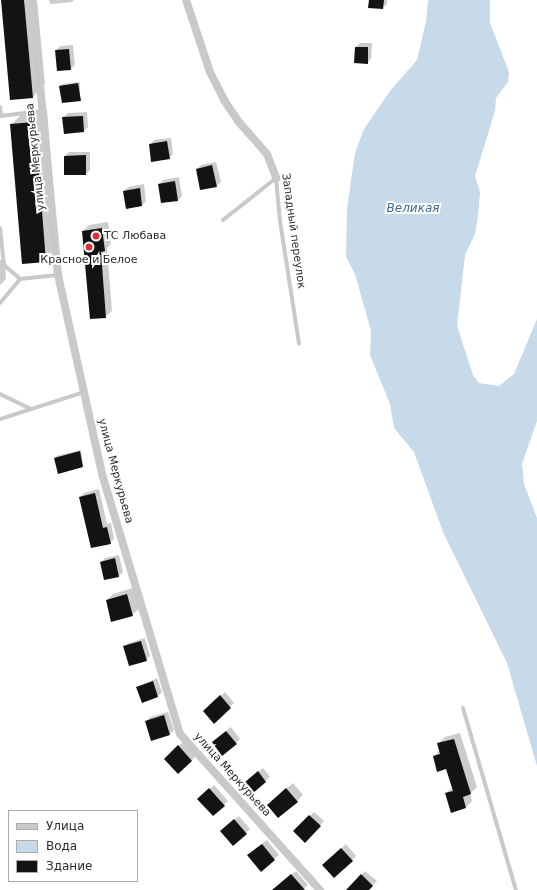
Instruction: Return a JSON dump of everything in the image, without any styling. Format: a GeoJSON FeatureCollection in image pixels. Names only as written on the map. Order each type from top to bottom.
{"type":"FeatureCollection","features":[{"type":"Feature","properties":{"kind":"street","name":"улица Меркурьева"},"geometry":{"type":"LineString","coordinates":[[32,0],[58,275],[102,474],[180,734],[320,890]]}},
{"type":"Feature","properties":{"kind":"street","name":"Западный переулок"},"geometry":{"type":"LineString","coordinates":[[186,0],[210,72],[224,100],[238,121],[267,154],[276,178]]}},
{"type":"Feature","properties":{"kind":"lane"},"geometry":{"type":"LineString","coordinates":[[0,107],[0,116],[42,111]]}},
{"type":"Feature","properties":{"kind":"lane"},"geometry":{"type":"LineString","coordinates":[[223,220],[276,178]]}},
{"type":"Feature","properties":{"kind":"lane","name":"Западный переулок"},"geometry":{"type":"LineString","coordinates":[[276,178],[280,221],[299,344]]}},
{"type":"Feature","properties":{"kind":"lane"},"geometry":{"type":"LineString","coordinates":[[0,228],[4,265],[20,279]]}},
{"type":"Feature","properties":{"kind":"lane"},"geometry":{"type":"LineString","coordinates":[[0,303],[20,279],[58,275]]}},
{"type":"Feature","properties":{"kind":"lane"},"geometry":{"type":"LineString","coordinates":[[0,419],[84,392]]}},
{"type":"Feature","properties":{"kind":"lane"},"geometry":{"type":"LineString","coordinates":[[0,394],[32,409]]}},
{"type":"Feature","properties":{"kind":"lane"},"geometry":{"type":"LineString","coordinates":[[463,708],[516,890]]}},
{"type":"Feature","properties":{"kind":"water","name":"Великая"},"geometry":{"type":"Polygon","coordinates":[[[428,0],[490,0],[490,23],[509,72],[508,82],[496,98],[495,111],[475,176],[480,192],[478,216],[475,234],[465,255],[457,326],[473,375],[479,383],[499,386],[514,374],[537,319],[537,421],[522,464],[524,484],[537,518],[537,766],[507,663],[443,532],[414,452],[394,428],[390,404],[370,355],[371,331],[355,274],[346,257],[347,209],[355,153],[364,129],[390,91],[417,60],[426,22],[428,0]]]}},
{"type":"Feature","properties":{"kind":"building"},"geometry":{"type":"Polygon","coordinates":[[[1,0],[24,0],[33,98],[10,100],[1,0]]]}},
{"type":"Feature","properties":{"kind":"building"},"geometry":{"type":"Polygon","coordinates":[[[369,0],[384,0],[383,9],[368,8],[369,0]]]}},
{"type":"Feature","properties":{"kind":"building"},"geometry":{"type":"Polygon","coordinates":[[[355,47],[368,47],[368,64],[354,63],[355,47]]]}},
{"type":"Feature","properties":{"kind":"building"},"geometry":{"type":"Polygon","coordinates":[[[69,49],[71,70],[57,71],[55,50],[69,49]]]}},
{"type":"Feature","properties":{"kind":"building"},"geometry":{"type":"Polygon","coordinates":[[[78,83],[81,101],[62,103],[59,86],[78,83]]]}},
{"type":"Feature","properties":{"kind":"building"},"geometry":{"type":"Polygon","coordinates":[[[83,116],[84,132],[64,134],[62,117],[83,116]]]}},
{"type":"Feature","properties":{"kind":"building"},"geometry":{"type":"Polygon","coordinates":[[[35,122],[46,262],[22,264],[10,124],[35,122]]]}},
{"type":"Feature","properties":{"kind":"building"},"geometry":{"type":"Polygon","coordinates":[[[167,141],[170,159],[151,162],[149,144],[167,141]]]}},
{"type":"Feature","properties":{"kind":"building"},"geometry":{"type":"Polygon","coordinates":[[[86,155],[86,175],[64,175],[64,156],[86,155]]]}},
{"type":"Feature","properties":{"kind":"building"},"geometry":{"type":"Polygon","coordinates":[[[212,165],[217,187],[200,190],[196,169],[212,165]]]}},
{"type":"Feature","properties":{"kind":"building"},"geometry":{"type":"Polygon","coordinates":[[[175,181],[178,201],[161,203],[158,184],[175,181]]]}},
{"type":"Feature","properties":{"kind":"building"},"geometry":{"type":"Polygon","coordinates":[[[140,188],[142,206],[126,209],[123,191],[140,188]]]}},
{"type":"Feature","properties":{"kind":"building"},"geometry":{"type":"Polygon","coordinates":[[[102,228],[105,251],[101,252],[106,318],[90,319],[82,231],[102,228]]]}},
{"type":"Feature","properties":{"kind":"building"},"geometry":{"type":"Polygon","coordinates":[[[80,451],[83,467],[58,474],[54,458],[80,451]]]}},
{"type":"Feature","properties":{"kind":"building"},"geometry":{"type":"Polygon","coordinates":[[[95,493],[103,528],[107,527],[111,544],[91,548],[79,497],[95,493]]]}},
{"type":"Feature","properties":{"kind":"building"},"geometry":{"type":"Polygon","coordinates":[[[115,558],[119,577],[104,580],[100,562],[115,558]]]}},
{"type":"Feature","properties":{"kind":"building"},"geometry":{"type":"Polygon","coordinates":[[[127,594],[133,616],[111,622],[106,600],[127,594]]]}},
{"type":"Feature","properties":{"kind":"building"},"geometry":{"type":"Polygon","coordinates":[[[141,641],[147,661],[129,666],[123,646],[141,641]]]}},
{"type":"Feature","properties":{"kind":"building"},"geometry":{"type":"Polygon","coordinates":[[[153,681],[158,697],[142,703],[136,687],[153,681]]]}},
{"type":"Feature","properties":{"kind":"building"},"geometry":{"type":"Polygon","coordinates":[[[220,695],[231,708],[214,724],[203,711],[220,695]]]}},
{"type":"Feature","properties":{"kind":"building"},"geometry":{"type":"Polygon","coordinates":[[[164,715],[170,735],[151,741],[145,721],[164,715]]]}},
{"type":"Feature","properties":{"kind":"building"},"geometry":{"type":"Polygon","coordinates":[[[226,731],[237,744],[222,756],[212,742],[226,731]]]}},
{"type":"Feature","properties":{"kind":"building"},"geometry":{"type":"Polygon","coordinates":[[[454,739],[471,794],[463,797],[466,808],[451,813],[445,793],[453,791],[446,769],[437,772],[433,756],[440,754],[437,743],[454,739]]]}},
{"type":"Feature","properties":{"kind":"building"},"geometry":{"type":"Polygon","coordinates":[[[178,745],[192,761],[178,774],[164,759],[178,745]]]}},
{"type":"Feature","properties":{"kind":"building"},"geometry":{"type":"Polygon","coordinates":[[[258,771],[266,782],[253,793],[245,782],[258,771]]]}},
{"type":"Feature","properties":{"kind":"building"},"geometry":{"type":"Polygon","coordinates":[[[209,788],[225,806],[213,816],[197,799],[209,788]]]}},
{"type":"Feature","properties":{"kind":"building"},"geometry":{"type":"Polygon","coordinates":[[[286,788],[298,802],[278,818],[267,805],[286,788]]]}},
{"type":"Feature","properties":{"kind":"building"},"geometry":{"type":"Polygon","coordinates":[[[309,815],[321,826],[305,843],[293,831],[309,815]]]}},
{"type":"Feature","properties":{"kind":"building"},"geometry":{"type":"Polygon","coordinates":[[[234,819],[247,834],[233,846],[220,831],[234,819]]]}},
{"type":"Feature","properties":{"kind":"building"},"geometry":{"type":"Polygon","coordinates":[[[262,844],[275,860],[261,872],[247,855],[262,844]]]}},
{"type":"Feature","properties":{"kind":"building"},"geometry":{"type":"Polygon","coordinates":[[[341,848],[353,861],[334,878],[322,865],[341,848]]]}},
{"type":"Feature","properties":{"kind":"building"},"geometry":{"type":"Polygon","coordinates":[[[291,874],[305,890],[272,890],[291,874]]]}},
{"type":"Feature","properties":{"kind":"building"},"geometry":{"type":"Polygon","coordinates":[[[361,874],[373,886],[369,890],[346,890],[361,874]]]}},
{"type":"Feature","properties":{"kind":"place","name":"ТС Любава"},"geometry":{"type":"Point","coordinates":[96,236]}},
{"type":"Feature","properties":{"kind":"place","name":"Красное и Белое"},"geometry":{"type":"Point","coordinates":[89,247]}}]}
